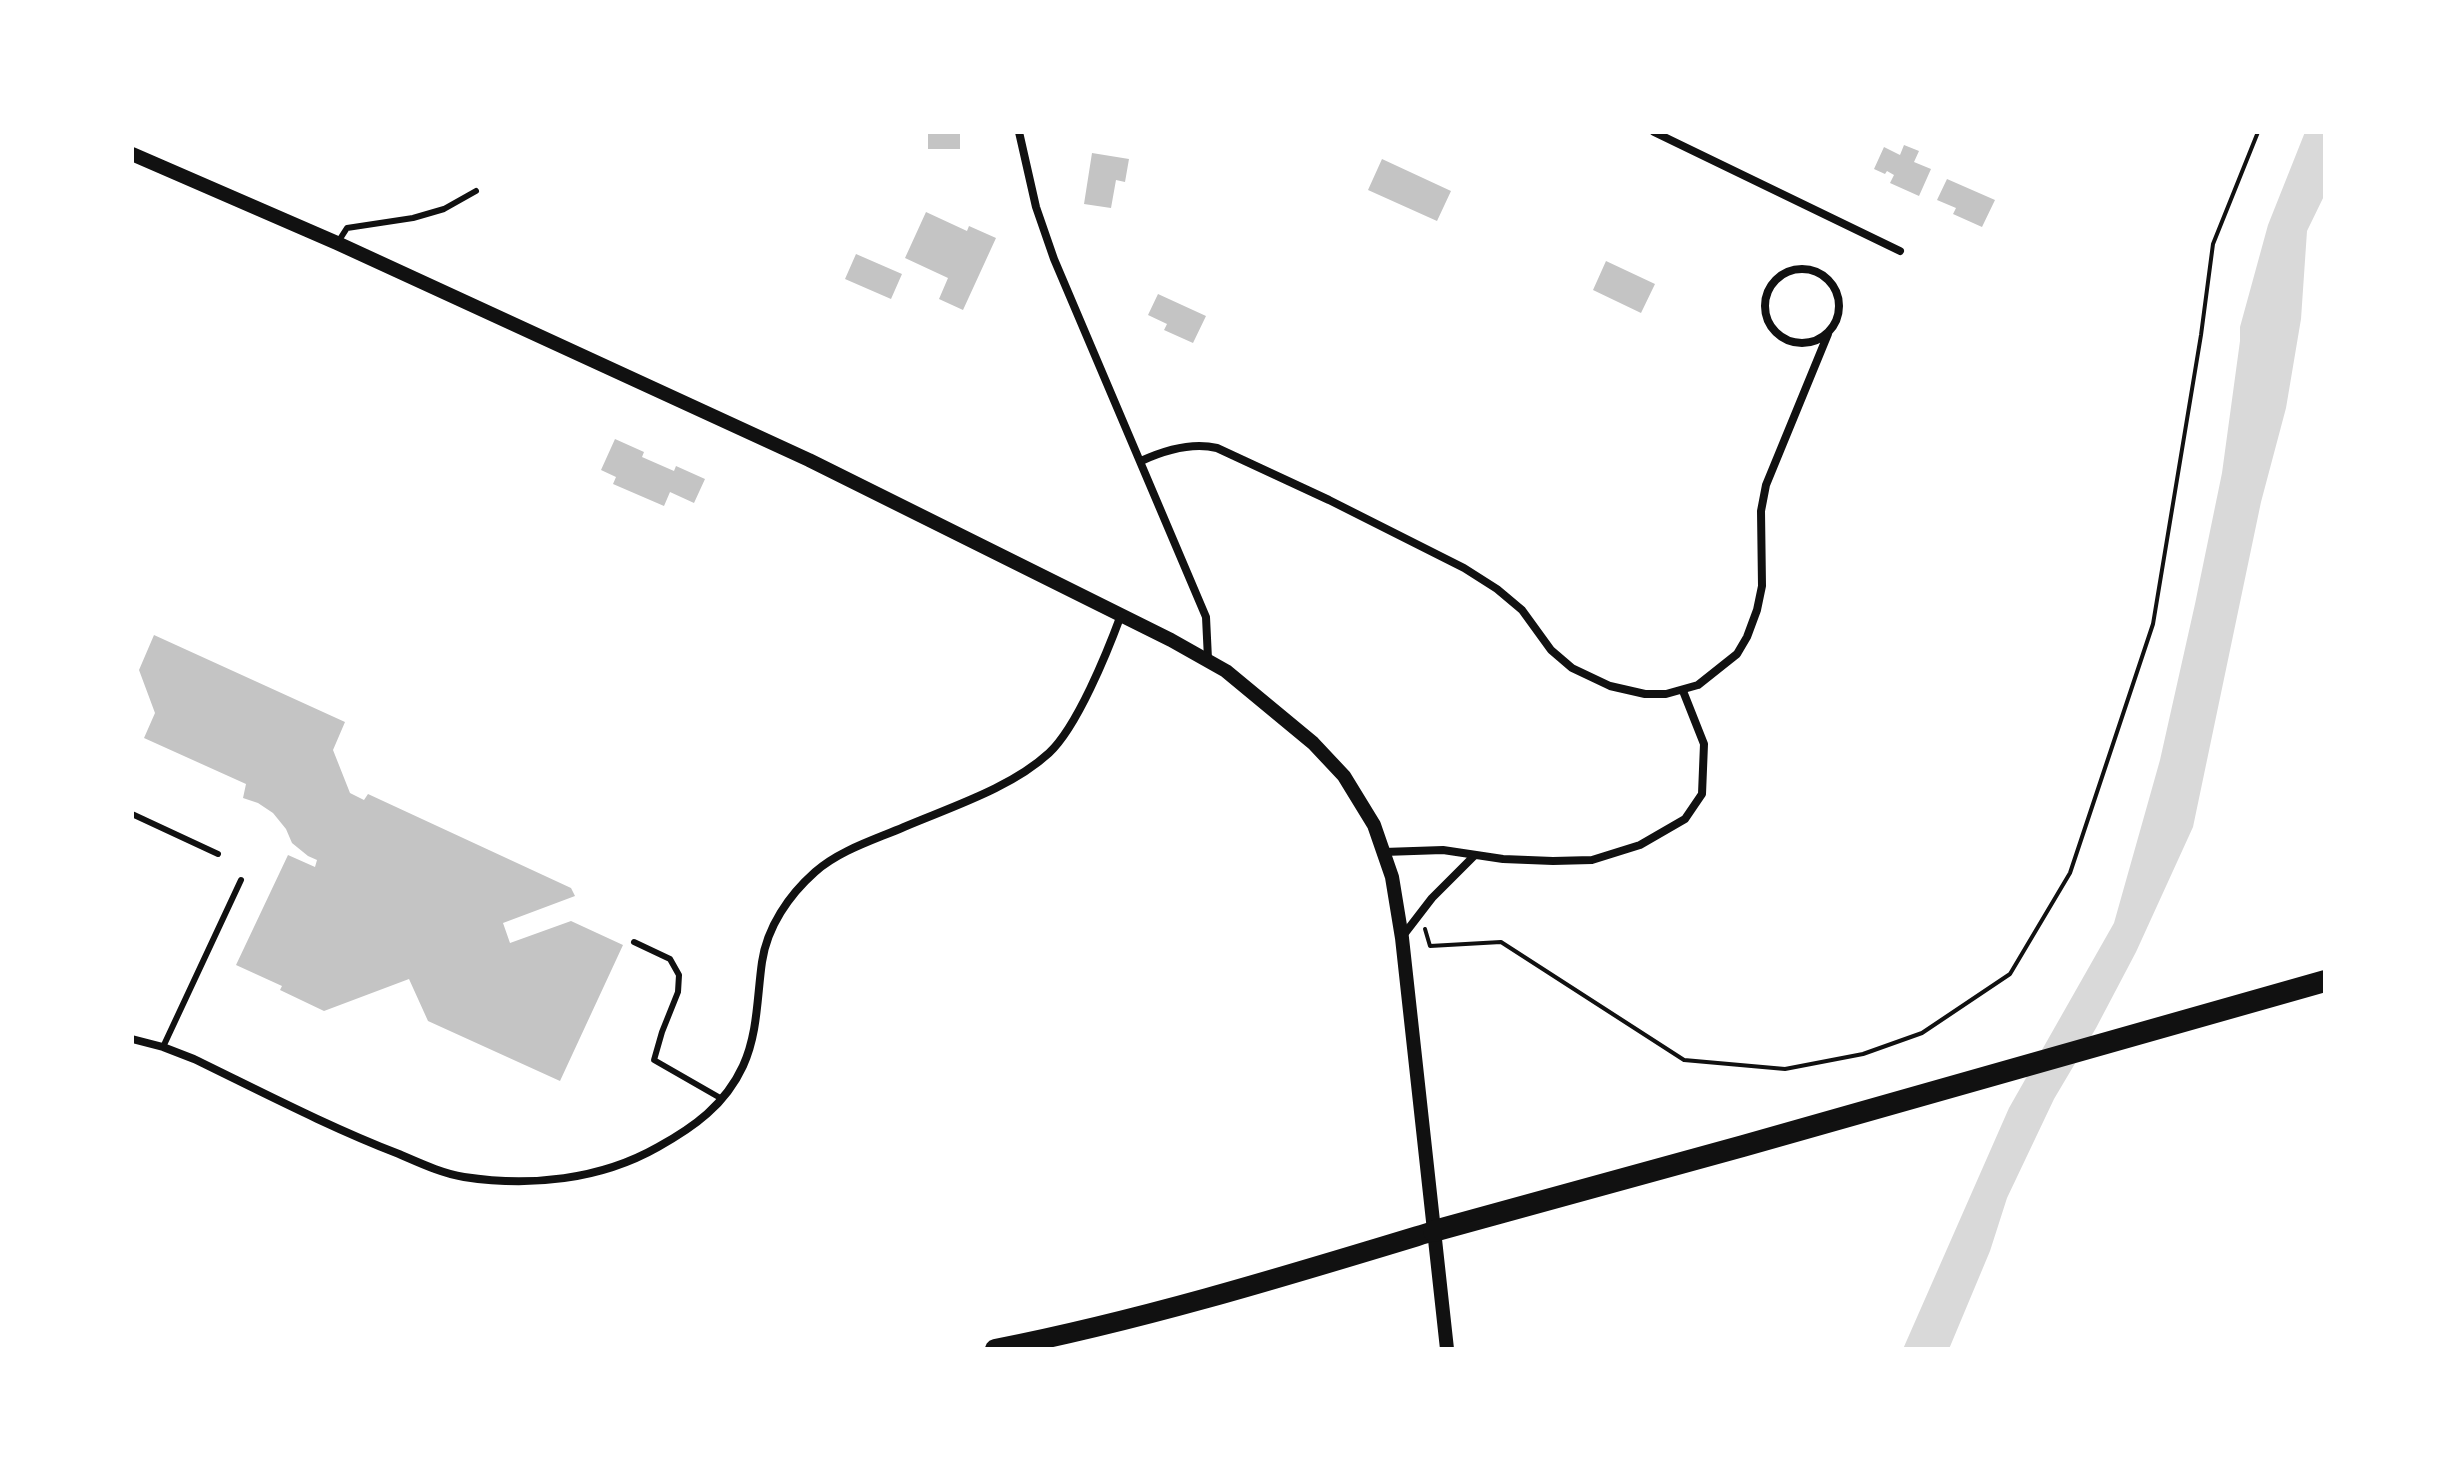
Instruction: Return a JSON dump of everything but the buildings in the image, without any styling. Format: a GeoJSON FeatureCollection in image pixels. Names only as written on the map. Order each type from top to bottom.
{"type":"FeatureCollection","features":[{"type":"Feature","properties":{"kind":"highway"},"geometry":{"type":"LineString","coordinates":[[995,1349],[1243,1288],[1434,1231],[2325,981]]}},
{"type":"Feature","properties":{"kind":"street"},"geometry":{"type":"LineString","coordinates":[[1019,132],[1036,207],[1049,246],[1206,617],[1208,659]]}},
{"type":"Feature","properties":{"kind":"street"},"geometry":{"type":"LineString","coordinates":[[1654,132],[1900,251]]}},
{"type":"Feature","properties":{"kind":"street"},"geometry":{"type":"LineString","coordinates":[[132,154],[337,243],[809,460],[1121,615],[1208,659],[1313,743],[1344,776],[1374,825],[1392,877],[1402,938],[1447,1349]]}},
{"type":"Feature","properties":{"kind":"street"},"geometry":{"type":"LineString","coordinates":[[1141,461],[1174,449],[1203,445],[1217,448],[1464,568],[1522,610],[1551,650],[1572,668],[1625,691],[1655,694],[1683,691],[1698,685],[1737,654],[1747,637],[1762,586],[1761,511],[1766,485],[1839,312],[1835,288],[1818,272],[1795,270],[1774,282],[1765,303],[1766,316],[1780,337],[1792,343],[1805,344],[1828,334]]}},
{"type":"Feature","properties":{"kind":"street"},"geometry":{"type":"LineString","coordinates":[[132,1039],[163,1047],[374,1145],[463,1177],[533,1181],[613,1168],[686,1132],[708,1115],[735,1081],[753,1040],[762,959],[768,939],[786,903],[801,885],[836,857],[1010,781],[1048,754],[1075,718],[1121,615]]}},
{"type":"Feature","properties":{"kind":"street"},"geometry":{"type":"LineString","coordinates":[[1384,852],[1443,850],[1474,856],[1541,861],[1592,860],[1640,845],[1685,819],[1702,794],[1704,744],[1683,691]]}},
{"type":"Feature","properties":{"kind":"street"},"geometry":{"type":"LineString","coordinates":[[1402,938],[1432,898],[1474,856]]}},
{"type":"Feature","properties":{"kind":"lane"},"geometry":{"type":"LineString","coordinates":[[337,243],[347,228],[413,218],[444,209],[476,191]]}},
{"type":"Feature","properties":{"kind":"lane"},"geometry":{"type":"LineString","coordinates":[[132,814],[218,854]]}},
{"type":"Feature","properties":{"kind":"lane"},"geometry":{"type":"LineString","coordinates":[[163,1047],[241,880]]}},
{"type":"Feature","properties":{"kind":"lane"},"geometry":{"type":"LineString","coordinates":[[634,942],[670,959],[679,975],[678,992],[654,1060],[722,1099]]}},
{"type":"Feature","properties":{"kind":"path"},"geometry":{"type":"LineString","coordinates":[[1420,915],[1430,946],[1501,942],[1684,1060],[1785,1069],[1863,1054],[1922,1033],[2010,974],[2070,873],[2153,624],[2213,244],[2258,132]]}},
{"type":"Feature","properties":{"kind":"shaded area"},"geometry":{"type":"Polygon","coordinates":[[[2305,132],[2325,132],[2325,194],[2307,231],[2301,319],[2286,408],[2261,502],[2193,827],[2136,952],[2054,1099],[2007,1198],[1990,1251],[1949,1349],[1903,1349],[2009,1108],[2114,923],[2160,760],[2195,604],[2222,473],[2240,327],[2268,225],[2305,132]]]}}]}
